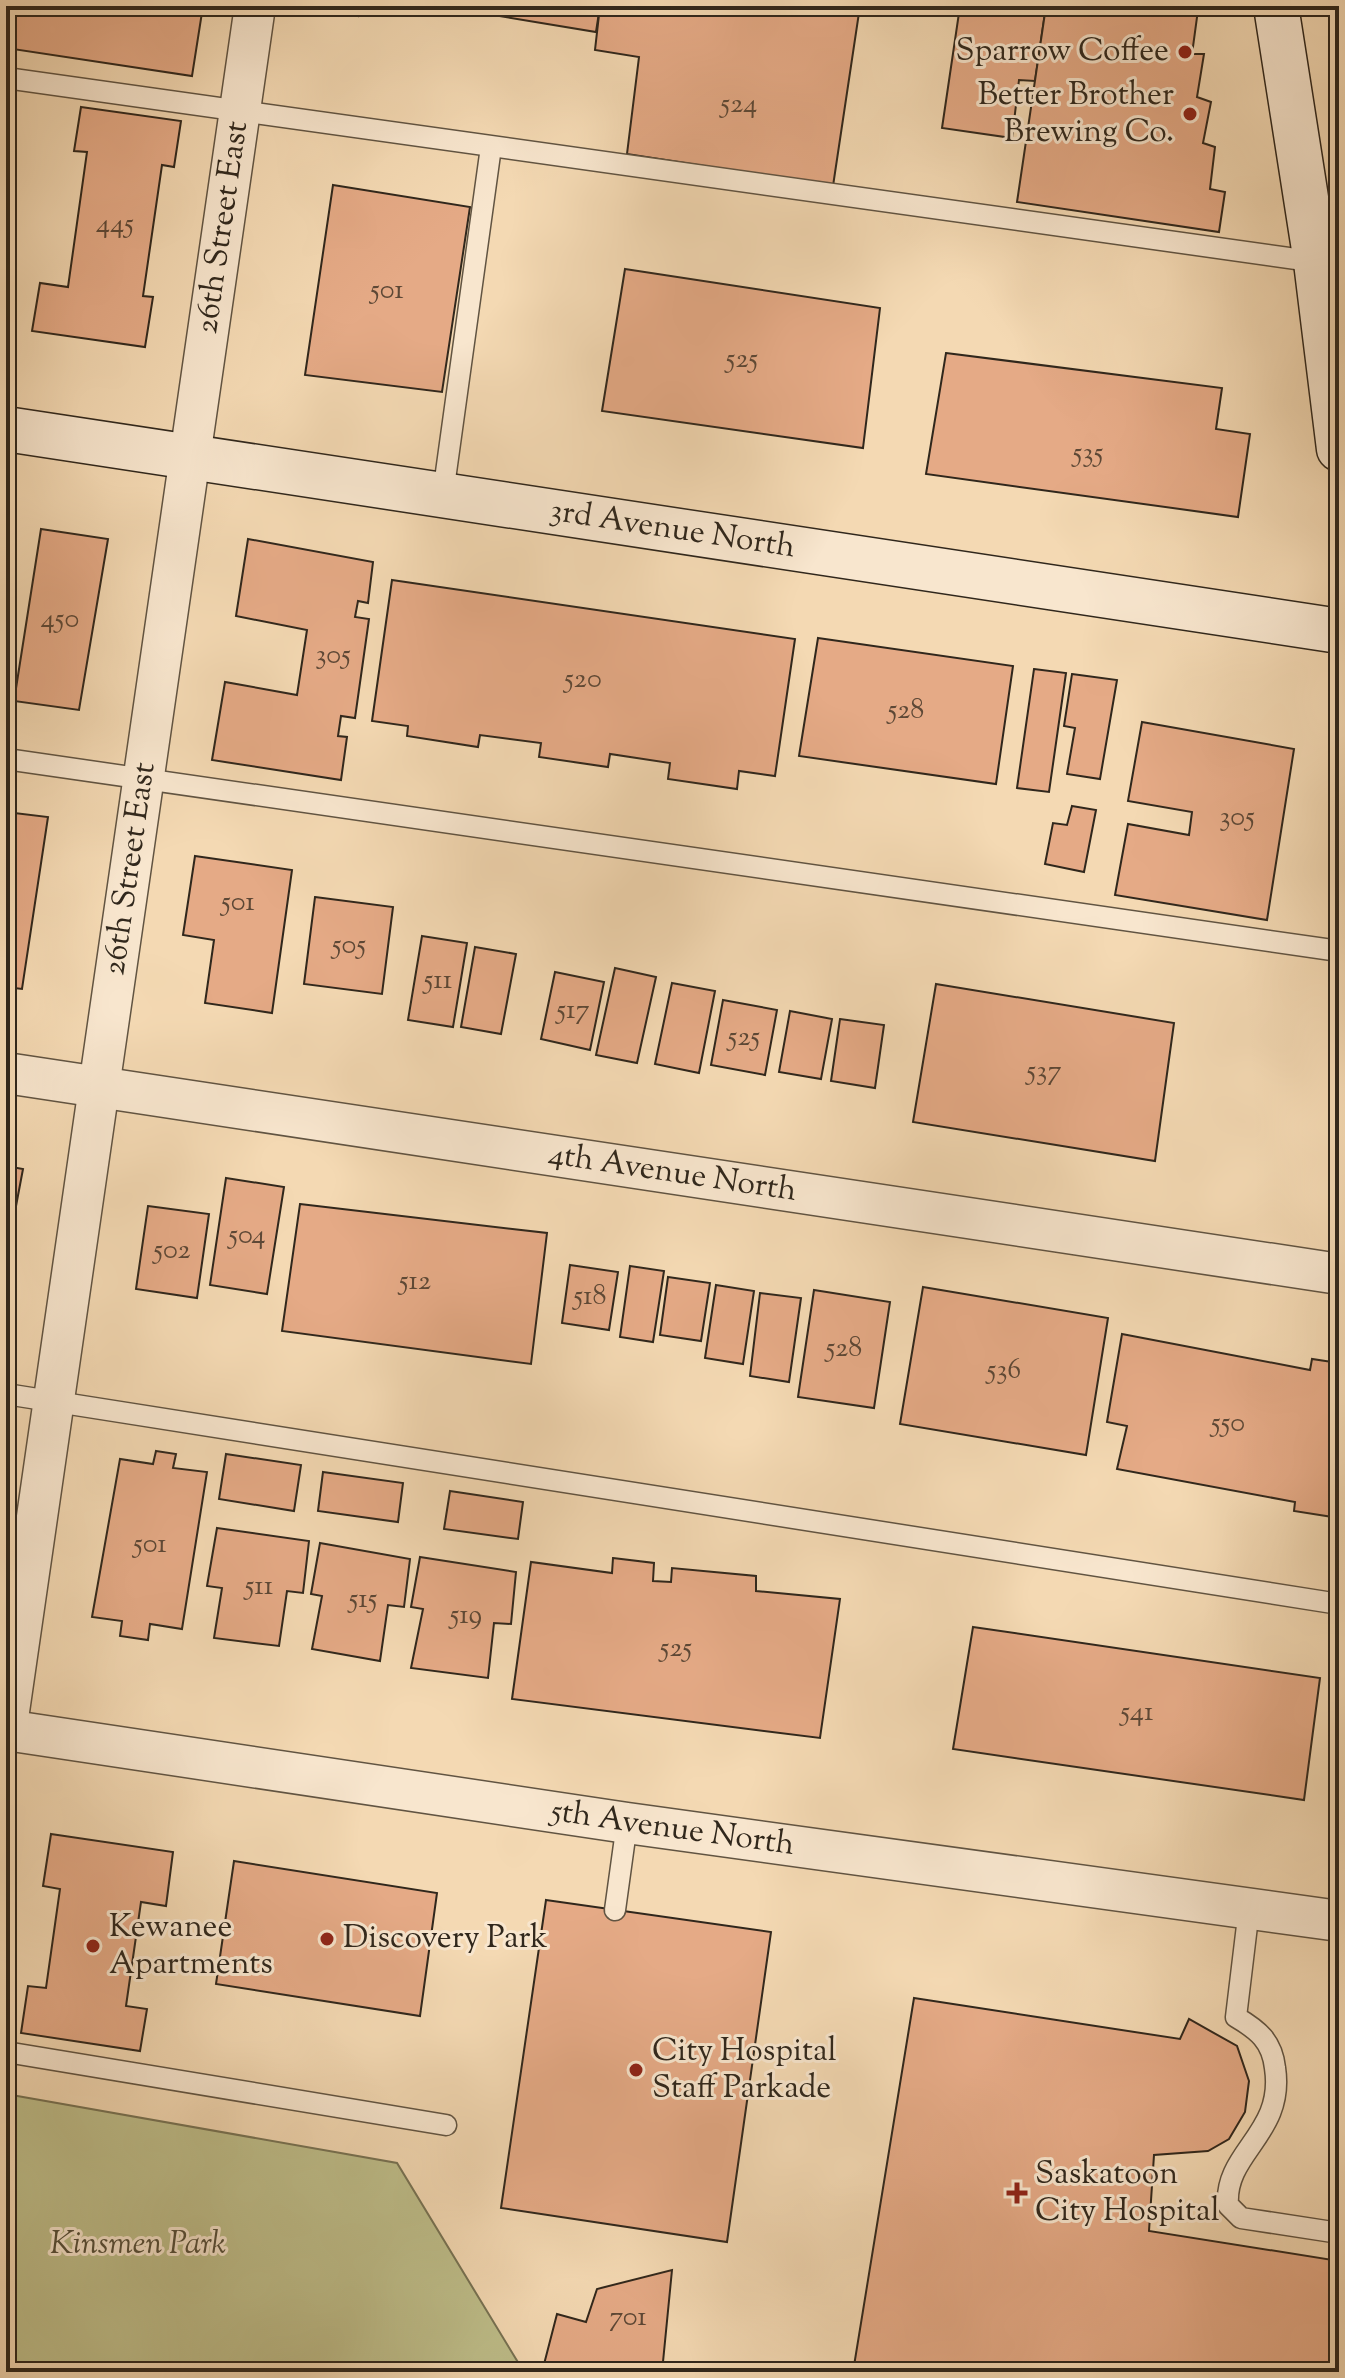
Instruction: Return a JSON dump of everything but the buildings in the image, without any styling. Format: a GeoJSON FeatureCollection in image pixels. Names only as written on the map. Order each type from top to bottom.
{"type":"FeatureCollection","features":[{"type":"Feature","properties":{"kind":"street","name":"26th Street East"},"geometry":{"type":"LineString","coordinates":[[6,1731],[52,1401],[102,1087],[255,6]]}},
{"type":"Feature","properties":{"kind":"street"},"geometry":{"type":"LineString","coordinates":[[1276,6],[1328,264],[1339,449]]}},
{"type":"Feature","properties":{"kind":"street","name":"3rd Avenue North"},"geometry":{"type":"LineString","coordinates":[[6,429],[1339,631]]}},
{"type":"Feature","properties":{"kind":"street","name":"4th Avenue North"},"geometry":{"type":"LineString","coordinates":[[6,1073],[1339,1274]]}},
{"type":"Feature","properties":{"kind":"street","name":"5th Avenue North"},"geometry":{"type":"LineString","coordinates":[[6,1731],[627,1823],[1339,1921]]}},
{"type":"Feature","properties":{"kind":"lane"},"geometry":{"type":"LineString","coordinates":[[6,78],[1328,264]]}},
{"type":"Feature","properties":{"kind":"lane"},"geometry":{"type":"LineString","coordinates":[[443,494],[491,147]]}},
{"type":"Feature","properties":{"kind":"lane"},"geometry":{"type":"LineString","coordinates":[[6,759],[1339,951]]}},
{"type":"Feature","properties":{"kind":"lane"},"geometry":{"type":"LineString","coordinates":[[6,1394],[1339,1604]]}},
{"type":"Feature","properties":{"kind":"lane"},"geometry":{"type":"LineString","coordinates":[[615,1910],[627,1823]]}},
{"type":"Feature","properties":{"kind":"lane"},"geometry":{"type":"LineString","coordinates":[[1249,1909],[1236,2017],[1261,2032],[1273,2055],[1277,2082],[1274,2109],[1262,2133],[1226,2183],[1228,2205],[1241,2218],[1339,2233]]}},
{"type":"Feature","properties":{"kind":"lane"},"geometry":{"type":"LineString","coordinates":[[6,2052],[446,2125]]}},
{"type":"Feature","properties":{"kind":"green space","name":"Kinsmen Park"},"geometry":{"type":"Polygon","coordinates":[[[6,2094],[397,2163],[519,2364],[517,2372],[6,2372],[6,2094]]]}},
{"type":"Feature","properties":{"kind":"place","name":"Sparrow Coffee"},"geometry":{"type":"Point","coordinates":[1185,52]}},
{"type":"Feature","properties":{"kind":"place","name":"Better Brother Brewing Co."},"geometry":{"type":"Point","coordinates":[1190,114]}},
{"type":"Feature","properties":{"kind":"place","name":"Discovery Park"},"geometry":{"type":"Point","coordinates":[327,1939]}},
{"type":"Feature","properties":{"kind":"place","name":"Kewanee Apartments"},"geometry":{"type":"Point","coordinates":[93,1946]}},
{"type":"Feature","properties":{"kind":"place","name":"City Hospital Staff Parkade"},"geometry":{"type":"Point","coordinates":[636,2070]}},
{"type":"Feature","properties":{"kind":"place","name":"Saskatoon City Hospital"},"geometry":{"type":"Point","coordinates":[1017,2193]}}]}
